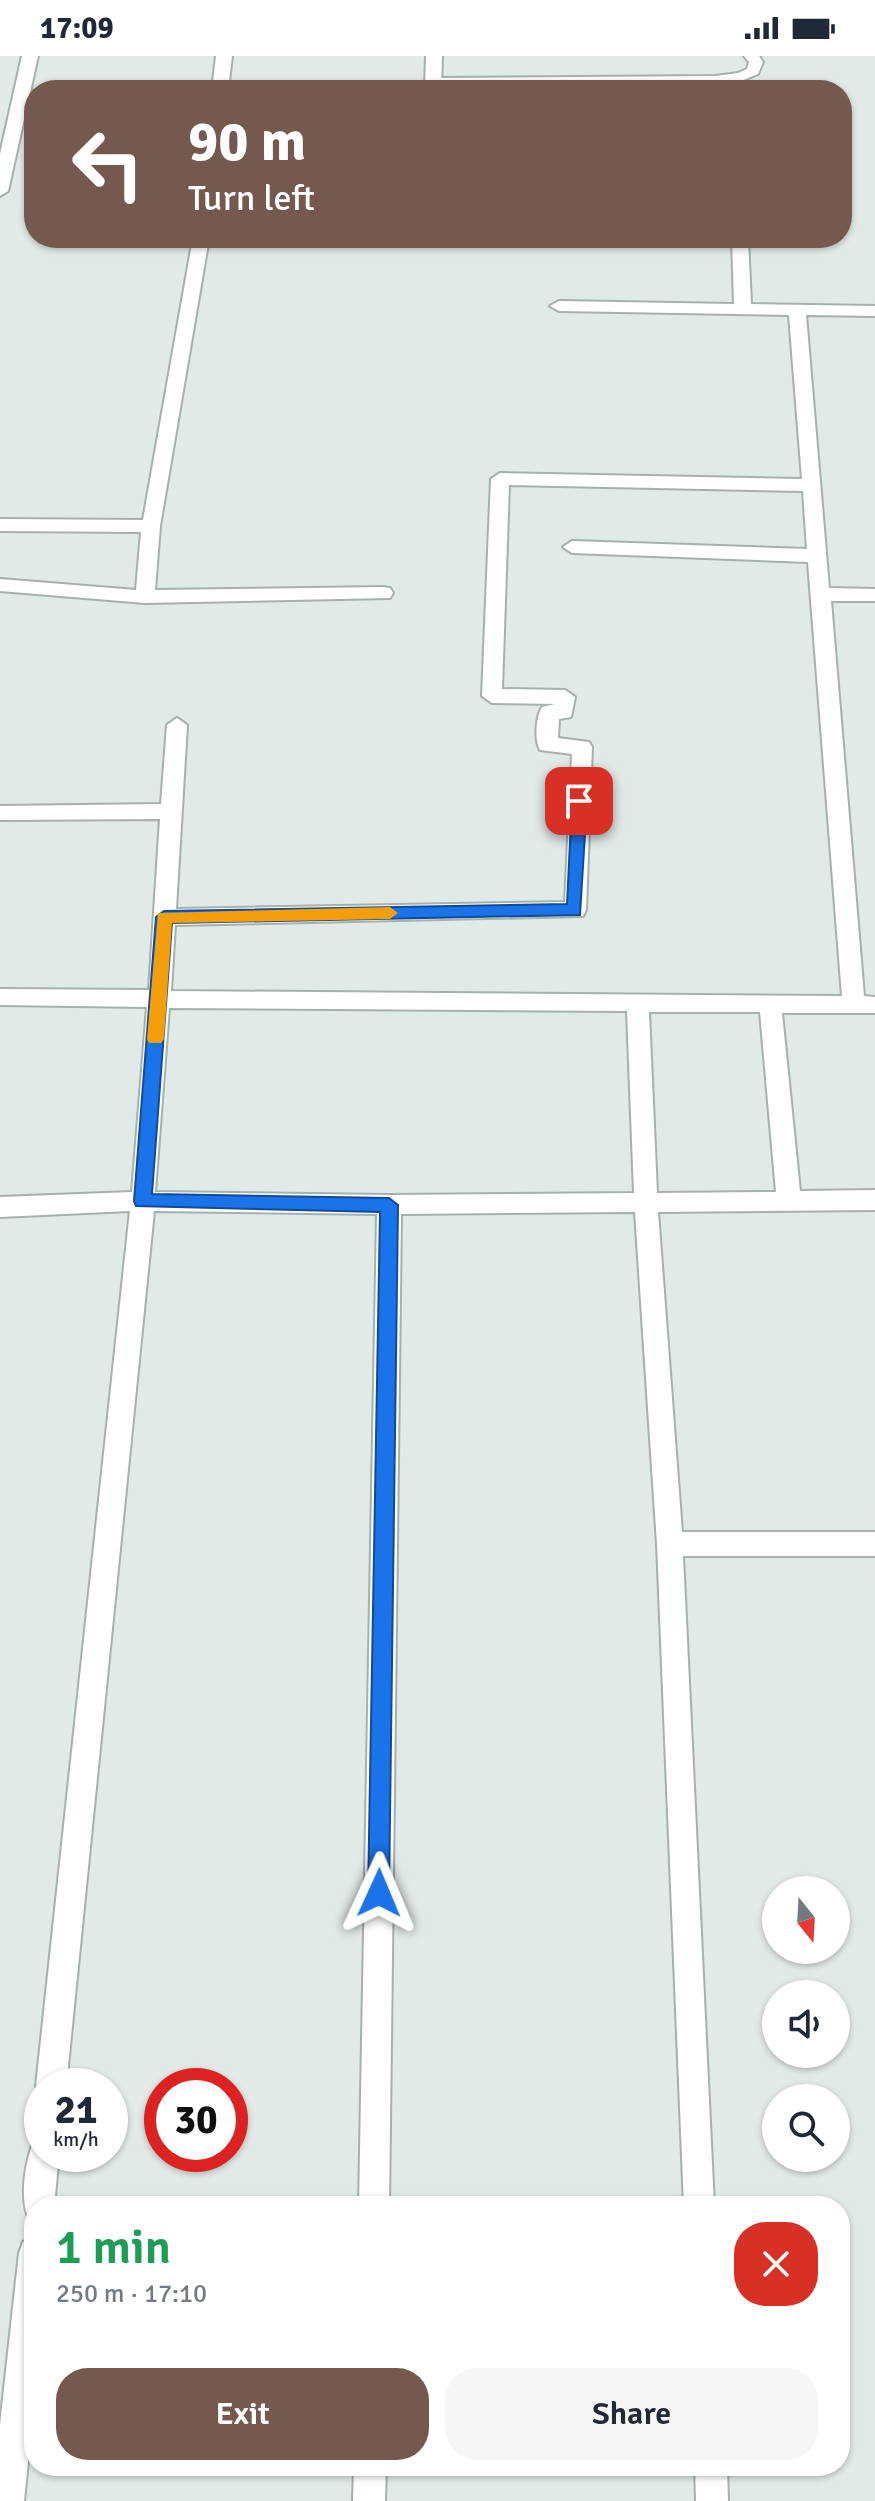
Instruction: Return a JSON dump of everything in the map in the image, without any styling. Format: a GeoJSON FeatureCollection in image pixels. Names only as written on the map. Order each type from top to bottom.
{"type":"FeatureCollection","features":[{"type":"Feature","properties":{"kind":"street"},"geometry":{"type":"LineString","coordinates":[[25,80],[30,56]]}},
{"type":"Feature","properties":{"kind":"street"},"geometry":{"type":"LineString","coordinates":[[221,80],[224,56]]}},
{"type":"Feature","properties":{"kind":"street"},"geometry":{"type":"LineString","coordinates":[[434,56],[434,80]]}},
{"type":"Feature","properties":{"kind":"street"},"geometry":{"type":"LineString","coordinates":[[0,191],[24,83]]}},
{"type":"Feature","properties":{"kind":"street"},"geometry":{"type":"LineString","coordinates":[[145,597],[151,526],[199,248]]}},
{"type":"Feature","properties":{"kind":"street"},"geometry":{"type":"LineString","coordinates":[[740,248],[743,308]]}},
{"type":"Feature","properties":{"kind":"street"},"geometry":{"type":"LineString","coordinates":[[559,306],[875,311]]}},
{"type":"Feature","properties":{"kind":"street"},"geometry":{"type":"LineString","coordinates":[[0,997],[865,1005],[817,556],[797,308]]}},
{"type":"Feature","properties":{"kind":"street"},"geometry":{"type":"LineString","coordinates":[[164,917],[575,910],[582,747],[547,745],[549,712],[564,712],[565,697],[492,696],[500,479],[812,485]]}},
{"type":"Feature","properties":{"kind":"street"},"geometry":{"type":"LineString","coordinates":[[0,525],[151,526]]}},
{"type":"Feature","properties":{"kind":"street"},"geometry":{"type":"LineString","coordinates":[[572,547],[817,556]]}},
{"type":"Feature","properties":{"kind":"street"},"geometry":{"type":"LineString","coordinates":[[0,585],[145,597],[383,593]]}},
{"type":"Feature","properties":{"kind":"street"},"geometry":{"type":"LineString","coordinates":[[821,594],[875,595]]}},
{"type":"Feature","properties":{"kind":"street"},"geometry":{"type":"LineString","coordinates":[[53,2068],[143,1201],[177,725]]}},
{"type":"Feature","properties":{"kind":"street"},"geometry":{"type":"LineString","coordinates":[[0,813],[172,811]]}},
{"type":"Feature","properties":{"kind":"street"},"geometry":{"type":"LineString","coordinates":[[638,1003],[646,1203],[670,1544],[699,2196]]}},
{"type":"Feature","properties":{"kind":"street"},"geometry":{"type":"LineString","coordinates":[[770,1004],[789,1202]]}},
{"type":"Feature","properties":{"kind":"street"},"geometry":{"type":"LineString","coordinates":[[0,1207],[143,1201],[389,1205],[875,1200]]}},
{"type":"Feature","properties":{"kind":"street"},"geometry":{"type":"LineString","coordinates":[[374,2196],[389,1205]]}},
{"type":"Feature","properties":{"kind":"street"},"geometry":{"type":"LineString","coordinates":[[670,1544],[875,1544]]}},
{"type":"Feature","properties":{"kind":"street"},"geometry":{"type":"LineString","coordinates":[[40,2196],[42,2172]]}},
{"type":"Feature","properties":{"kind":"street"},"geometry":{"type":"LineString","coordinates":[[8,2501],[24,2348]]}},
{"type":"Feature","properties":{"kind":"street"},"geometry":{"type":"LineString","coordinates":[[369,2501],[370,2476]]}},
{"type":"Feature","properties":{"kind":"street"},"geometry":{"type":"LineString","coordinates":[[711,2476],[712,2501]]}},
{"type":"Feature","properties":{"kind":"lane"},"geometry":{"type":"LineString","coordinates":[[715,80],[741,77],[753,71],[756,62],[751,56]]}},
{"type":"Feature","properties":{"kind":"slow traffic"},"geometry":{"type":"LineString","coordinates":[[155,1039],[164,917],[390,913]]}},
{"type":"Feature","properties":{"kind":"route"},"geometry":{"type":"LineString","coordinates":[[379,1893],[389,1205],[143,1201],[164,917],[575,910],[579,801]]}}]}
